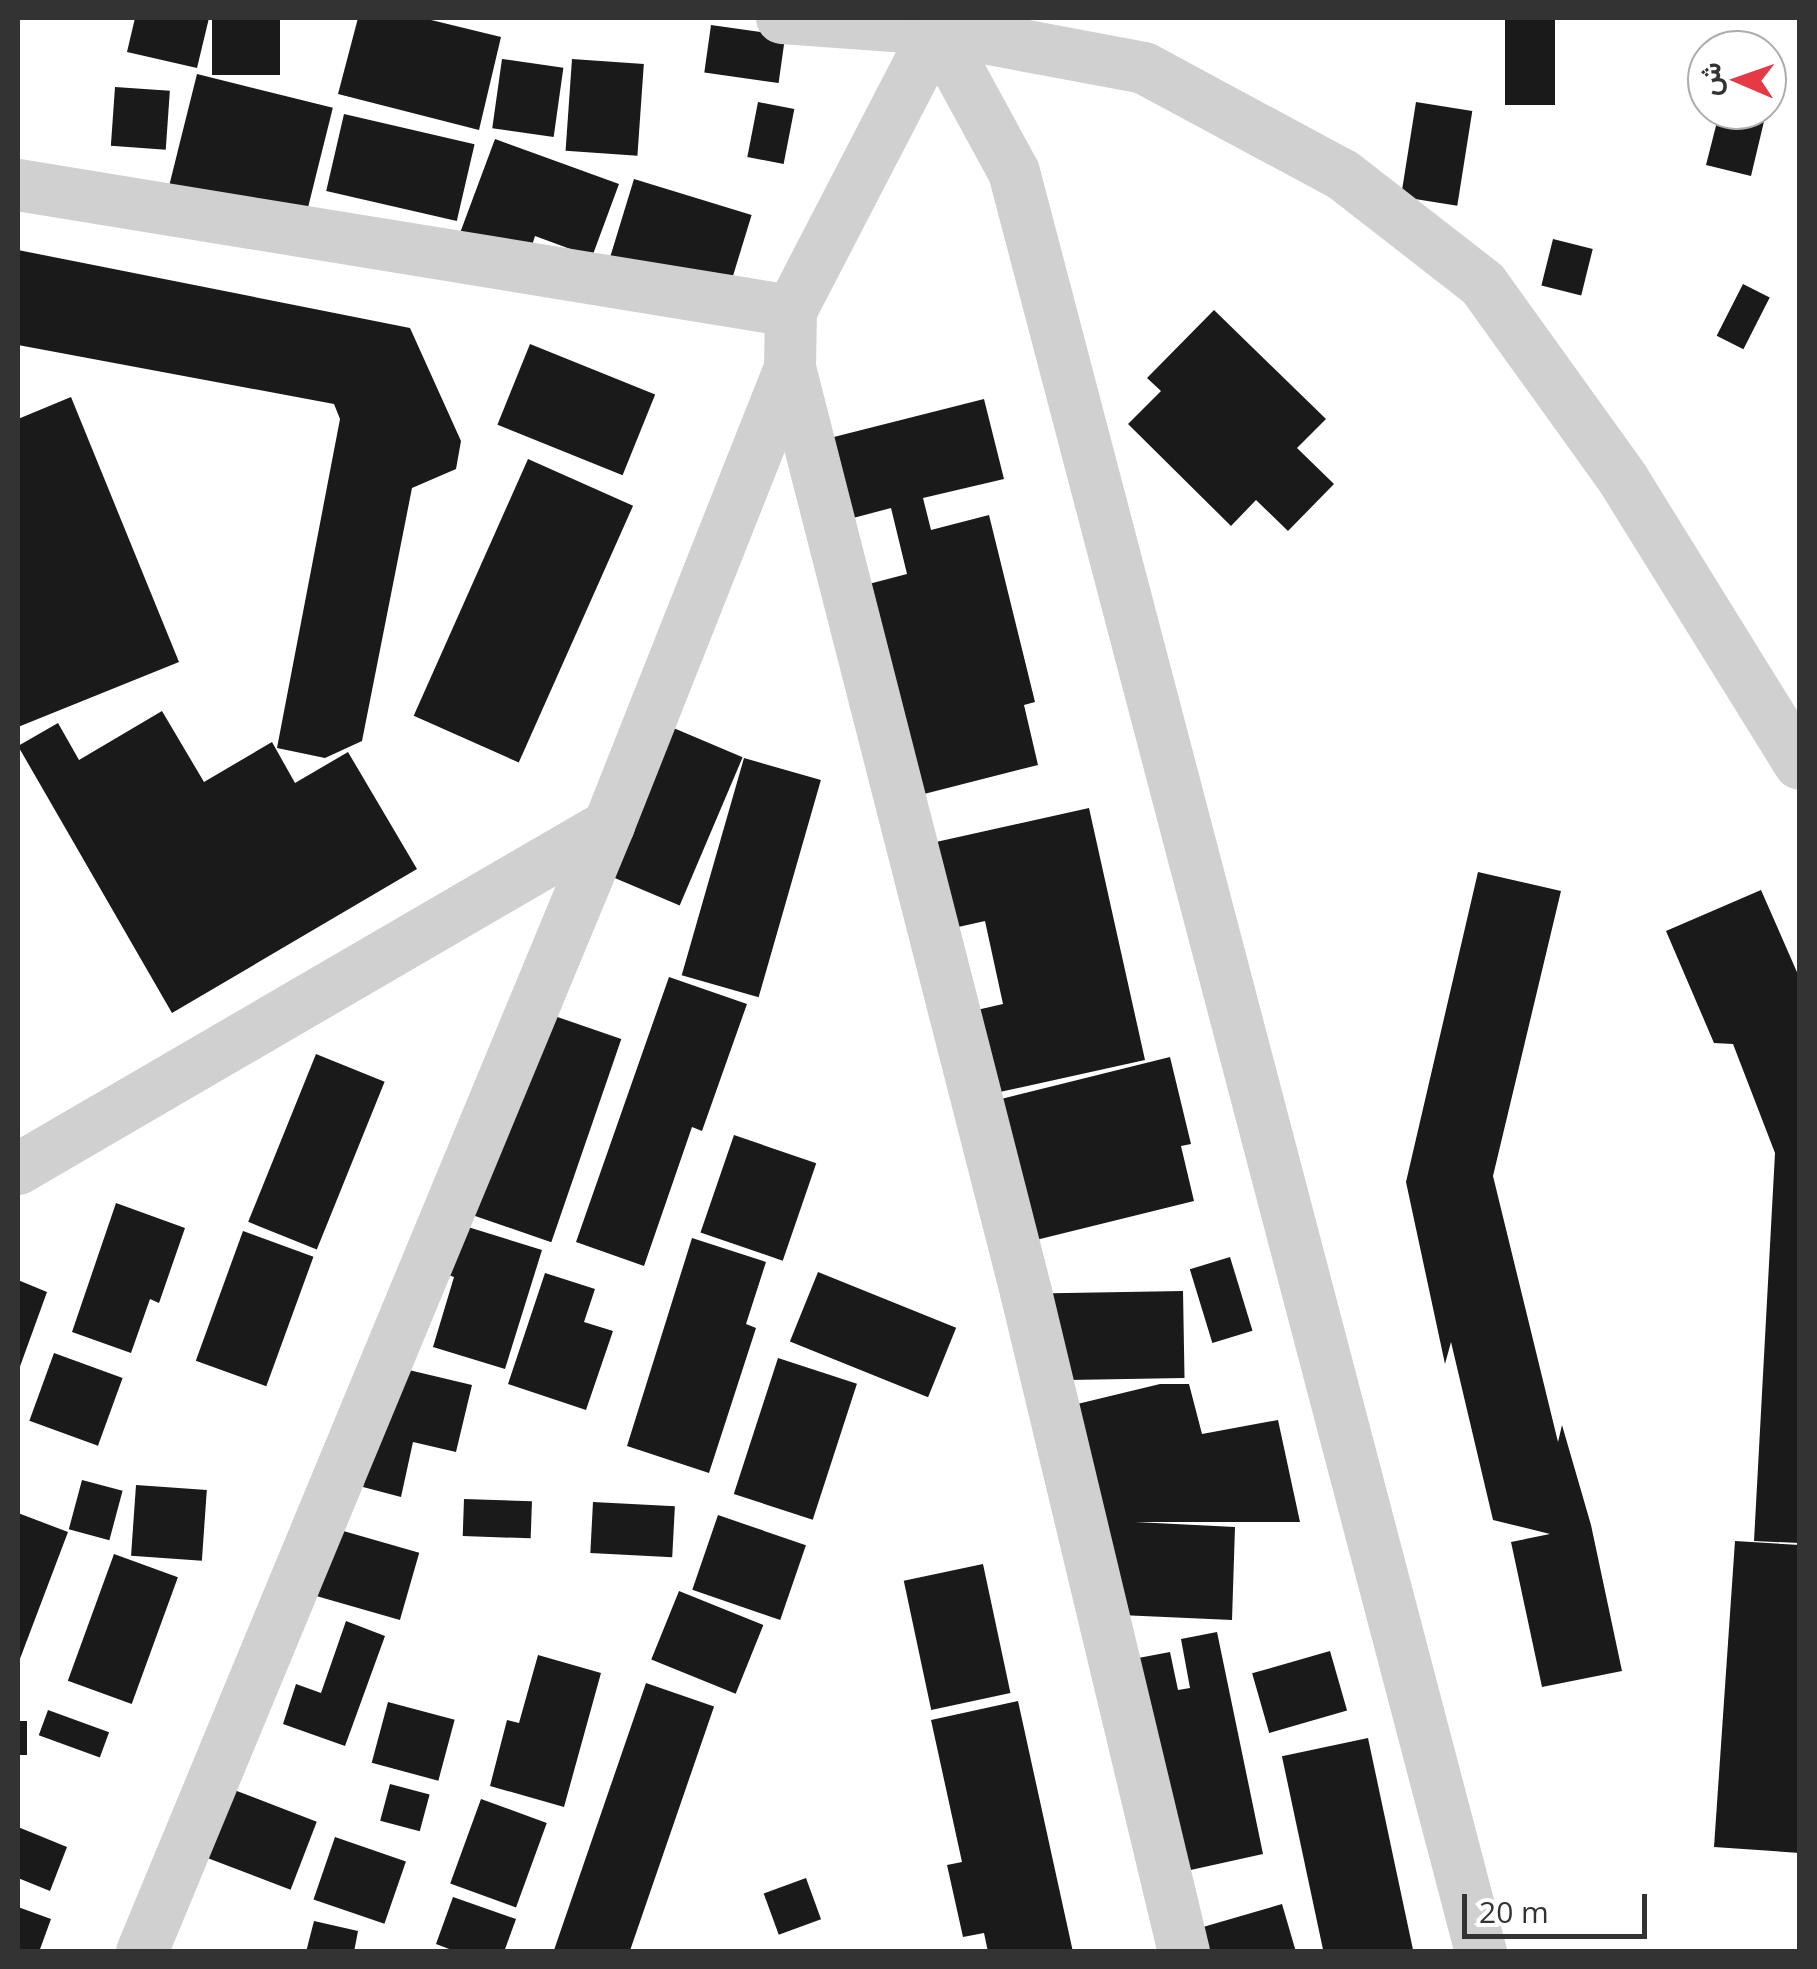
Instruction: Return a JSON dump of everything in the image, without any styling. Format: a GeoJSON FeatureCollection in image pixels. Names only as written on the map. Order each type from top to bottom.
{"type":"FeatureCollection","features":[{"type":"Feature","properties":{"kind":"street"},"geometry":{"type":"LineString","coordinates":[[782,18],[939,23],[1144,68],[1343,175],[1484,284],[1623,479],[1800,764]]}},
{"type":"Feature","properties":{"kind":"street"},"geometry":{"type":"LineString","coordinates":[[939,23],[791,311],[790,368],[1026,1292],[1184,1952]]}},
{"type":"Feature","properties":{"kind":"street"},"geometry":{"type":"LineString","coordinates":[[939,23],[1014,172],[1481,1952]]}},
{"type":"Feature","properties":{"kind":"street"},"geometry":{"type":"LineString","coordinates":[[18,185],[791,311]]}},
{"type":"Feature","properties":{"kind":"street"},"geometry":{"type":"LineString","coordinates":[[142,1952],[609,825],[790,368]]}},
{"type":"Feature","properties":{"kind":"street"},"geometry":{"type":"LineString","coordinates":[[18,1169],[609,825]]}},
{"type":"Feature","properties":{"kind":"building"},"geometry":{"type":"Polygon","coordinates":[[[135,18],[209,18],[197,68],[127,52],[135,18]]]}},
{"type":"Feature","properties":{"kind":"building"},"geometry":{"type":"Polygon","coordinates":[[[212,18],[280,18],[280,75],[212,75],[212,18]]]}},
{"type":"Feature","properties":{"kind":"building"},"geometry":{"type":"Polygon","coordinates":[[[358,18],[423,18],[501,37],[479,130],[338,94],[358,18]]]}},
{"type":"Feature","properties":{"kind":"building"},"geometry":{"type":"Polygon","coordinates":[[[1505,18],[1555,18],[1555,105],[1505,105],[1505,18]]]}},
{"type":"Feature","properties":{"kind":"building"},"geometry":{"type":"Polygon","coordinates":[[[711,25],[785,35],[779,83],[704,73],[711,25]]]}},
{"type":"Feature","properties":{"kind":"building"},"geometry":{"type":"Polygon","coordinates":[[[502,59],[563,68],[554,137],[492,128],[502,59]]]}},
{"type":"Feature","properties":{"kind":"building"},"geometry":{"type":"Polygon","coordinates":[[[572,59],[644,64],[637,156],[566,151],[572,59]]]}},
{"type":"Feature","properties":{"kind":"building"},"geometry":{"type":"Polygon","coordinates":[[[197,74],[333,108],[303,227],[167,193],[197,74]]]}},
{"type":"Feature","properties":{"kind":"building"},"geometry":{"type":"Polygon","coordinates":[[[115,87],[170,91],[166,150],[111,146],[115,87]]]}},
{"type":"Feature","properties":{"kind":"building"},"geometry":{"type":"Polygon","coordinates":[[[758,102],[794,109],[784,164],[747,157],[758,102]]]}},
{"type":"Feature","properties":{"kind":"building"},"geometry":{"type":"Polygon","coordinates":[[[1416,102],[1472,111],[1457,206],[1401,197],[1416,102]]]}},
{"type":"Feature","properties":{"kind":"building"},"geometry":{"type":"Polygon","coordinates":[[[344,114],[475,144],[457,221],[326,191],[344,114]]]}},
{"type":"Feature","properties":{"kind":"building"},"geometry":{"type":"Polygon","coordinates":[[[1715,130],[1762,130],[1751,176],[1706,165],[1715,130]]]}},
{"type":"Feature","properties":{"kind":"building"},"geometry":{"type":"Polygon","coordinates":[[[495,139],[619,184],[592,257],[535,236],[528,258],[460,233],[495,139]]]}},
{"type":"Feature","properties":{"kind":"building"},"geometry":{"type":"Polygon","coordinates":[[[634,179],[752,215],[722,313],[604,277],[634,179]]]}},
{"type":"Feature","properties":{"kind":"building"},"geometry":{"type":"Polygon","coordinates":[[[1553,239],[1593,249],[1581,295],[1541,286],[1553,239]]]}},
{"type":"Feature","properties":{"kind":"building"},"geometry":{"type":"Polygon","coordinates":[[[18,250],[410,328],[461,441],[456,469],[412,488],[362,741],[325,758],[277,748],[340,419],[334,404],[18,345],[18,250]]]}},
{"type":"Feature","properties":{"kind":"building"},"geometry":{"type":"Polygon","coordinates":[[[1743,284],[1770,298],[1743,349],[1717,336],[1743,284]]]}},
{"type":"Feature","properties":{"kind":"building"},"geometry":{"type":"Polygon","coordinates":[[[1214,310],[1326,419],[1297,448],[1334,484],[1288,531],[1256,500],[1231,526],[1128,424],[1161,391],[1147,378],[1214,310]]]}},
{"type":"Feature","properties":{"kind":"building"},"geometry":{"type":"Polygon","coordinates":[[[530,344],[655,395],[623,475],[497,425],[530,344]]]}},
{"type":"Feature","properties":{"kind":"building"},"geometry":{"type":"Polygon","coordinates":[[[71,397],[179,662],[18,727],[18,419],[71,397]]]}},
{"type":"Feature","properties":{"kind":"building"},"geometry":{"type":"Polygon","coordinates":[[[984,399],[1004,479],[923,498],[931,530],[989,515],[1035,702],[1024,705],[1038,765],[924,794],[861,586],[907,574],[891,508],[838,522],[818,441],[984,399]]]}},
{"type":"Feature","properties":{"kind":"building"},"geometry":{"type":"Polygon","coordinates":[[[528,459],[633,506],[519,762],[414,716],[528,459]]]}},
{"type":"Feature","properties":{"kind":"building"},"geometry":{"type":"Polygon","coordinates":[[[162,711],[204,782],[272,742],[295,783],[348,752],[417,869],[172,1013],[18,746],[58,723],[79,760],[162,711]]]}},
{"type":"Feature","properties":{"kind":"building"},"geometry":{"type":"Polygon","coordinates":[[[657,721],[743,757],[680,906],[594,869],[657,721]]]}},
{"type":"Feature","properties":{"kind":"building"},"geometry":{"type":"Polygon","coordinates":[[[744,758],[821,780],[759,997],[682,975],[744,758]]]}},
{"type":"Feature","properties":{"kind":"building"},"geometry":{"type":"Polygon","coordinates":[[[1089,808],[1145,1060],[986,1095],[968,1012],[1003,1004],[985,921],[945,930],[927,844],[1089,808]]]}},
{"type":"Feature","properties":{"kind":"building"},"geometry":{"type":"Polygon","coordinates":[[[1478,872],[1561,891],[1493,1176],[1558,1442],[1562,1425],[1591,1525],[1622,1671],[1542,1687],[1511,1542],[1550,1534],[1493,1520],[1451,1342],[1445,1364],[1406,1182],[1478,872]]]}},
{"type":"Feature","properties":{"kind":"building"},"geometry":{"type":"Polygon","coordinates":[[[1761,890],[1800,979],[1800,1543],[1754,1541],[1775,1153],[1733,1044],[1714,1043],[1666,931],[1761,890]]]}},
{"type":"Feature","properties":{"kind":"building"},"geometry":{"type":"Polygon","coordinates":[[[669,977],[747,1004],[702,1131],[692,1127],[644,1266],[576,1242],[669,977]]]}},
{"type":"Feature","properties":{"kind":"building"},"geometry":{"type":"Polygon","coordinates":[[[540,1011],[621,1039],[551,1242],[470,1214],[540,1011]]]}},
{"type":"Feature","properties":{"kind":"building"},"geometry":{"type":"Polygon","coordinates":[[[316,1054],[385,1082],[317,1250],[248,1222],[316,1054]]]}},
{"type":"Feature","properties":{"kind":"building"},"geometry":{"type":"Polygon","coordinates":[[[1170,1057],[1191,1144],[1181,1146],[1194,1201],[1036,1240],[1001,1099],[1170,1057]]]}},
{"type":"Feature","properties":{"kind":"building"},"geometry":{"type":"Polygon","coordinates":[[[734,1135],[816,1163],[783,1261],[700,1232],[734,1135]]]}},
{"type":"Feature","properties":{"kind":"building"},"geometry":{"type":"Polygon","coordinates":[[[116,1203],[185,1228],[159,1303],[150,1299],[131,1353],[72,1332],[116,1203]]]}},
{"type":"Feature","properties":{"kind":"building"},"geometry":{"type":"Polygon","coordinates":[[[455,1223],[542,1250],[505,1369],[433,1347],[454,1277],[440,1272],[455,1223]]]}},
{"type":"Feature","properties":{"kind":"building"},"geometry":{"type":"Polygon","coordinates":[[[243,1231],[313,1257],[266,1386],[196,1361],[243,1231]]]}},
{"type":"Feature","properties":{"kind":"building"},"geometry":{"type":"Polygon","coordinates":[[[692,1238],[766,1262],[746,1324],[756,1328],[709,1473],[627,1446],[692,1238]]]}},
{"type":"Feature","properties":{"kind":"building"},"geometry":{"type":"Polygon","coordinates":[[[1230,1257],[1253,1331],[1212,1343],[1190,1269],[1230,1257]]]}},
{"type":"Feature","properties":{"kind":"building"},"geometry":{"type":"Polygon","coordinates":[[[818,1272],[956,1328],[928,1397],[790,1342],[818,1272]]]}},
{"type":"Feature","properties":{"kind":"building"},"geometry":{"type":"Polygon","coordinates":[[[545,1273],[595,1289],[584,1322],[613,1331],[586,1410],[508,1384],[545,1273]]]}},
{"type":"Feature","properties":{"kind":"building"},"geometry":{"type":"Polygon","coordinates":[[[18,1280],[47,1292],[18,1372],[18,1280]]]}},
{"type":"Feature","properties":{"kind":"building"},"geometry":{"type":"Polygon","coordinates":[[[1183,1291],[1185,1378],[1054,1380],[1052,1293],[1183,1291]]]}},
{"type":"Feature","properties":{"kind":"building"},"geometry":{"type":"Polygon","coordinates":[[[54,1353],[123,1378],[98,1446],[29,1421],[54,1353]]]}},
{"type":"Feature","properties":{"kind":"building"},"geometry":{"type":"Polygon","coordinates":[[[778,1358],[857,1384],[813,1520],[734,1494],[778,1358]]]}},
{"type":"Feature","properties":{"kind":"building"},"geometry":{"type":"Polygon","coordinates":[[[392,1366],[472,1385],[456,1452],[413,1442],[401,1497],[363,1487],[392,1366]]]}},
{"type":"Feature","properties":{"kind":"building"},"geometry":{"type":"Polygon","coordinates":[[[1160,1384],[1189,1384],[1202,1434],[1278,1420],[1300,1522],[1135,1522],[1235,1527],[1232,1620],[1098,1614],[1069,1406],[1160,1384]]]}},
{"type":"Feature","properties":{"kind":"building"},"geometry":{"type":"Polygon","coordinates":[[[82,1480],[123,1491],[109,1540],[69,1529],[82,1480]]]}},
{"type":"Feature","properties":{"kind":"building"},"geometry":{"type":"Polygon","coordinates":[[[136,1485],[207,1490],[202,1561],[131,1556],[136,1485]]]}},
{"type":"Feature","properties":{"kind":"building"},"geometry":{"type":"Polygon","coordinates":[[[464,1499],[532,1501],[531,1538],[463,1536],[464,1499]]]}},
{"type":"Feature","properties":{"kind":"building"},"geometry":{"type":"Polygon","coordinates":[[[593,1502],[675,1506],[672,1557],[590,1553],[593,1502]]]}},
{"type":"Feature","properties":{"kind":"building"},"geometry":{"type":"Polygon","coordinates":[[[18,1513],[68,1532],[18,1664],[18,1513]]]}},
{"type":"Feature","properties":{"kind":"building"},"geometry":{"type":"Polygon","coordinates":[[[718,1515],[806,1545],[780,1620],[692,1590],[718,1515]]]}},
{"type":"Feature","properties":{"kind":"building"},"geometry":{"type":"Polygon","coordinates":[[[326,1526],[419,1553],[400,1620],[307,1593],[326,1526]]]}},
{"type":"Feature","properties":{"kind":"building"},"geometry":{"type":"Polygon","coordinates":[[[1735,1541],[1800,1545],[1800,1853],[1714,1847],[1735,1541]]]}},
{"type":"Feature","properties":{"kind":"building"},"geometry":{"type":"Polygon","coordinates":[[[114,1554],[178,1577],[132,1704],[68,1681],[114,1554]]]}},
{"type":"Feature","properties":{"kind":"building"},"geometry":{"type":"Polygon","coordinates":[[[983,1564],[1010,1693],[931,1710],[904,1581],[983,1564]]]}},
{"type":"Feature","properties":{"kind":"building"},"geometry":{"type":"Polygon","coordinates":[[[679,1591],[763,1625],[736,1694],[651,1660],[679,1591]]]}},
{"type":"Feature","properties":{"kind":"building"},"geometry":{"type":"Polygon","coordinates":[[[346,1621],[385,1636],[345,1746],[283,1724],[296,1684],[321,1693],[346,1621]]]}},
{"type":"Feature","properties":{"kind":"building"},"geometry":{"type":"Polygon","coordinates":[[[1217,1632],[1263,1854],[1177,1873],[1133,1659],[1170,1652],[1178,1690],[1190,1688],[1181,1639],[1217,1632]]]}},
{"type":"Feature","properties":{"kind":"building"},"geometry":{"type":"Polygon","coordinates":[[[1330,1651],[1347,1711],[1269,1733],[1252,1673],[1330,1651]]]}},
{"type":"Feature","properties":{"kind":"building"},"geometry":{"type":"Polygon","coordinates":[[[538,1655],[601,1673],[564,1807],[490,1786],[507,1720],[519,1723],[538,1655]]]}},
{"type":"Feature","properties":{"kind":"building"},"geometry":{"type":"Polygon","coordinates":[[[646,1683],[714,1706],[630,1952],[554,1951],[646,1683]]]}},
{"type":"Feature","properties":{"kind":"building"},"geometry":{"type":"Polygon","coordinates":[[[1018,1701],[1073,1952],[988,1952],[984,1933],[963,1937],[947,1865],[962,1862],[931,1720],[1018,1701]]]}},
{"type":"Feature","properties":{"kind":"building"},"geometry":{"type":"Polygon","coordinates":[[[388,1702],[455,1720],[438,1781],[372,1763],[388,1702]]]}},
{"type":"Feature","properties":{"kind":"building"},"geometry":{"type":"Polygon","coordinates":[[[48,1710],[109,1732],[100,1758],[39,1735],[48,1710]]]}},
{"type":"Feature","properties":{"kind":"building"},"geometry":{"type":"Polygon","coordinates":[[[18,1721],[27,1721],[27,1755],[18,1755],[18,1721]]]}},
{"type":"Feature","properties":{"kind":"building"},"geometry":{"type":"Polygon","coordinates":[[[1368,1738],[1413,1950],[1324,1952],[1282,1756],[1368,1738]]]}},
{"type":"Feature","properties":{"kind":"building"},"geometry":{"type":"Polygon","coordinates":[[[390,1784],[430,1795],[420,1831],[380,1821],[390,1784]]]}},
{"type":"Feature","properties":{"kind":"building"},"geometry":{"type":"Polygon","coordinates":[[[229,1788],[317,1822],[291,1890],[203,1856],[229,1788]]]}},
{"type":"Feature","properties":{"kind":"building"},"geometry":{"type":"Polygon","coordinates":[[[481,1799],[547,1823],[516,1908],[450,1884],[481,1799]]]}},
{"type":"Feature","properties":{"kind":"building"},"geometry":{"type":"Polygon","coordinates":[[[18,1827],[67,1847],[50,1891],[18,1878],[18,1827]]]}},
{"type":"Feature","properties":{"kind":"building"},"geometry":{"type":"Polygon","coordinates":[[[335,1837],[406,1861],[384,1924],[314,1899],[335,1837]]]}},
{"type":"Feature","properties":{"kind":"building"},"geometry":{"type":"Polygon","coordinates":[[[806,1878],[821,1919],[779,1935],[764,1893],[806,1878]]]}},
{"type":"Feature","properties":{"kind":"building"},"geometry":{"type":"Polygon","coordinates":[[[453,1897],[516,1919],[504,1952],[457,1952],[436,1944],[453,1897]]]}},
{"type":"Feature","properties":{"kind":"building"},"geometry":{"type":"Polygon","coordinates":[[[1282,1904],[1296,1952],[1177,1952],[1172,1936],[1282,1904]]]}},
{"type":"Feature","properties":{"kind":"building"},"geometry":{"type":"Polygon","coordinates":[[[18,1907],[51,1919],[39,1952],[18,1952],[18,1907]]]}},
{"type":"Feature","properties":{"kind":"building"},"geometry":{"type":"Polygon","coordinates":[[[314,1921],[358,1931],[354,1952],[306,1952],[314,1921]]]}}]}
